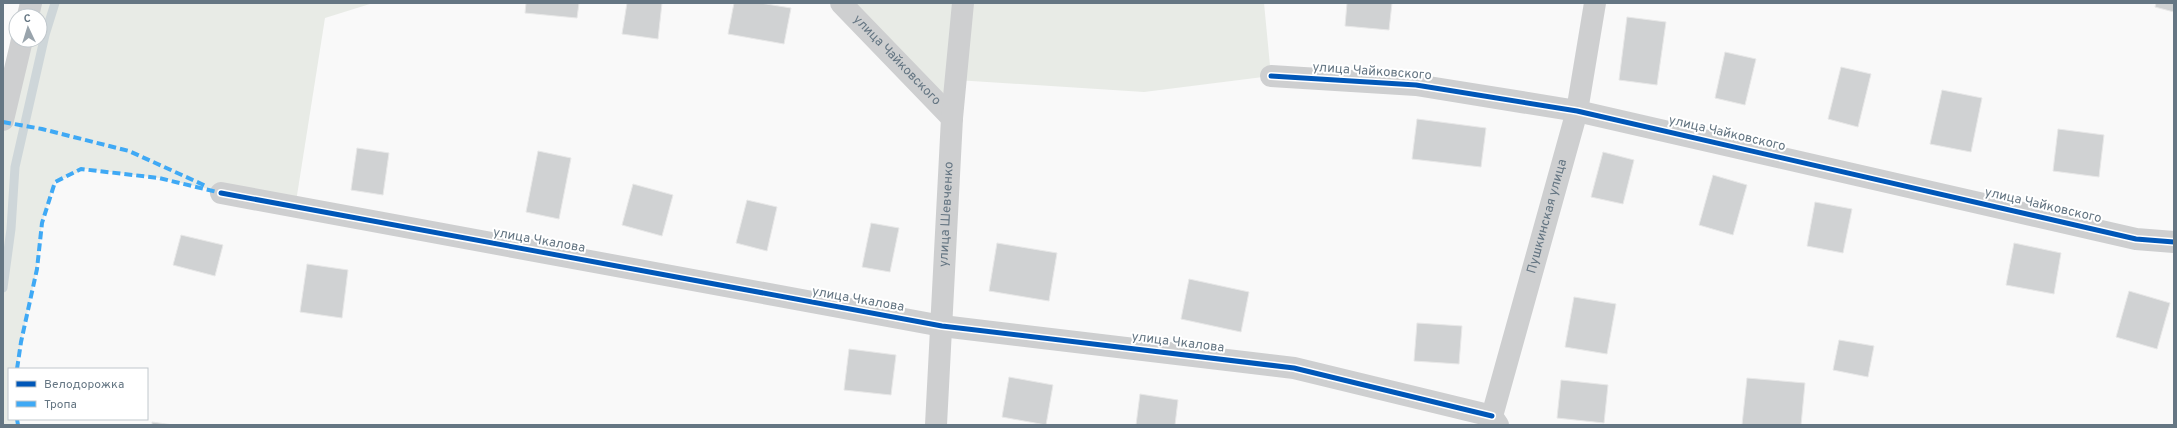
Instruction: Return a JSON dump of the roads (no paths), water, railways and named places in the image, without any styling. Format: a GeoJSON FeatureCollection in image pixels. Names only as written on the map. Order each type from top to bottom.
{"type":"FeatureCollection","features":[{"type":"Feature","properties":{"kind":"street","name":"улица Чайковского"},"geometry":{"type":"LineString","coordinates":[[841,3],[952,118]]}},
{"type":"Feature","properties":{"kind":"street","name":"улица Шевченко"},"geometry":{"type":"LineString","coordinates":[[936,425],[952,118],[963,3]]}},
{"type":"Feature","properties":{"kind":"street","name":"Пушкинская улица"},"geometry":{"type":"LineString","coordinates":[[1495,421],[1577,111],[1595,3]]}},
{"type":"Feature","properties":{"kind":"street"},"geometry":{"type":"LineString","coordinates":[[3,120],[20,48]]}},
{"type":"Feature","properties":{"kind":"street","name":"улица Чайковского"},"geometry":{"type":"LineString","coordinates":[[1271,76],[1416,85],[1577,111],[2136,239],[2174,242]]}},
{"type":"Feature","properties":{"kind":"street","name":"улица Чкалова"},"geometry":{"type":"LineString","coordinates":[[221,193],[942,326],[1294,368],[1495,421]]}},
{"type":"Feature","properties":{"kind":"waterway"},"geometry":{"type":"LineString","coordinates":[[3,288],[11,229],[15,167],[45,35],[55,3]]}}]}
